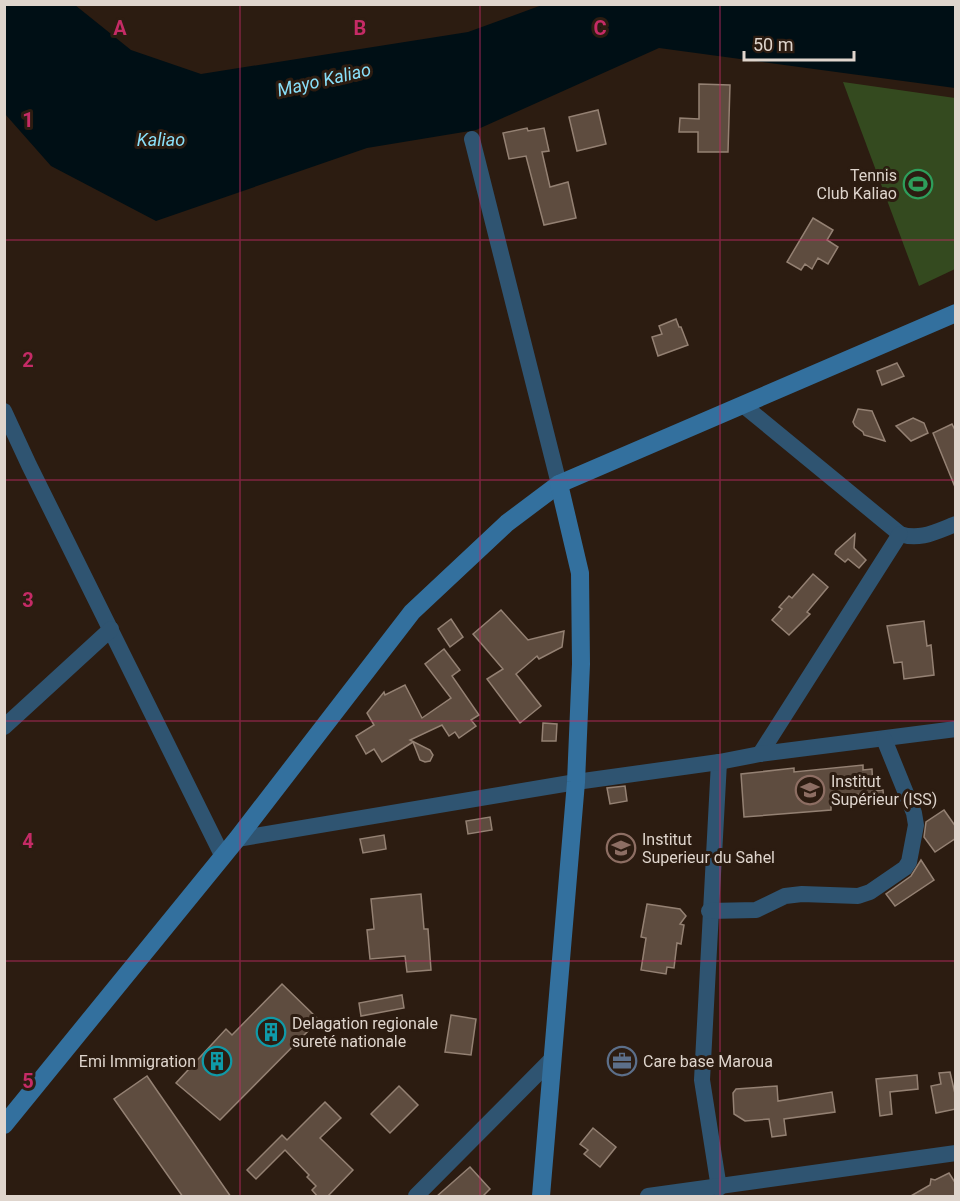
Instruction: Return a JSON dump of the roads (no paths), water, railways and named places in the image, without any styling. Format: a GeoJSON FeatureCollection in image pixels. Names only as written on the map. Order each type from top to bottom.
{"type":"FeatureCollection","features":[{"type":"Feature","properties":{"kind":"street"},"geometry":{"type":"LineString","coordinates":[[472,139],[580,573],[581,664],[576,782],[541,1197]]}},
{"type":"Feature","properties":{"kind":"street"},"geometry":{"type":"LineString","coordinates":[[4,1125],[223,857],[412,612],[507,523],[559,484],[956,313]]}},
{"type":"Feature","properties":{"kind":"street"},"geometry":{"type":"LineString","coordinates":[[743,405],[900,534],[912,538],[956,524]]}},
{"type":"Feature","properties":{"kind":"street"},"geometry":{"type":"LineString","coordinates":[[4,411],[28,465],[223,857]]}},
{"type":"Feature","properties":{"kind":"street"},"geometry":{"type":"LineString","coordinates":[[760,754],[900,534]]}},
{"type":"Feature","properties":{"kind":"street"},"geometry":{"type":"LineString","coordinates":[[4,727],[111,629]]}},
{"type":"Feature","properties":{"kind":"street"},"geometry":{"type":"LineString","coordinates":[[237,839],[576,782],[760,754],[956,729]]}},
{"type":"Feature","properties":{"kind":"street"},"geometry":{"type":"LineString","coordinates":[[709,911],[756,910],[785,896],[802,894],[858,896],[878,889],[905,868],[911,854],[916,825],[914,813],[884,739]]}},
{"type":"Feature","properties":{"kind":"street"},"geometry":{"type":"LineString","coordinates":[[719,762],[709,911],[702,1080],[719,1188]]}},
{"type":"Feature","properties":{"kind":"street"},"geometry":{"type":"LineString","coordinates":[[416,1197],[552,1059]]}},
{"type":"Feature","properties":{"kind":"street"},"geometry":{"type":"LineString","coordinates":[[648,1197],[956,1153]]}},
{"type":"Feature","properties":{"kind":"water","name":"Kaliao"},"geometry":{"type":"Polygon","coordinates":[[[4,5],[75,5],[131,50],[201,74],[468,32],[542,5],[955,5],[955,88],[659,48],[476,130],[367,148],[156,221],[51,166],[5,114],[4,5]]]}},
{"type":"Feature","properties":{"kind":"place","name":"Tennis Club Kaliao"},"geometry":{"type":"Point","coordinates":[918,184]}},
{"type":"Feature","properties":{"kind":"place","name":"Institut Supérieur (ISS)"},"geometry":{"type":"Point","coordinates":[810,790]}},
{"type":"Feature","properties":{"kind":"place","name":"Institut Superieur du Sahel"},"geometry":{"type":"Point","coordinates":[621,848]}},
{"type":"Feature","properties":{"kind":"place","name":"Delagation regionale sureté nationale"},"geometry":{"type":"Point","coordinates":[271,1032]}},
{"type":"Feature","properties":{"kind":"place","name":"Emi Immigration"},"geometry":{"type":"Point","coordinates":[217,1061]}},
{"type":"Feature","properties":{"kind":"place","name":"Care base Maroua"},"geometry":{"type":"Point","coordinates":[622,1061]}},
{"type":"Feature","properties":{"kind":"water label","name":"Mayo Kaliao"},"geometry":{"type":"Point","coordinates":[324,80]}}]}
